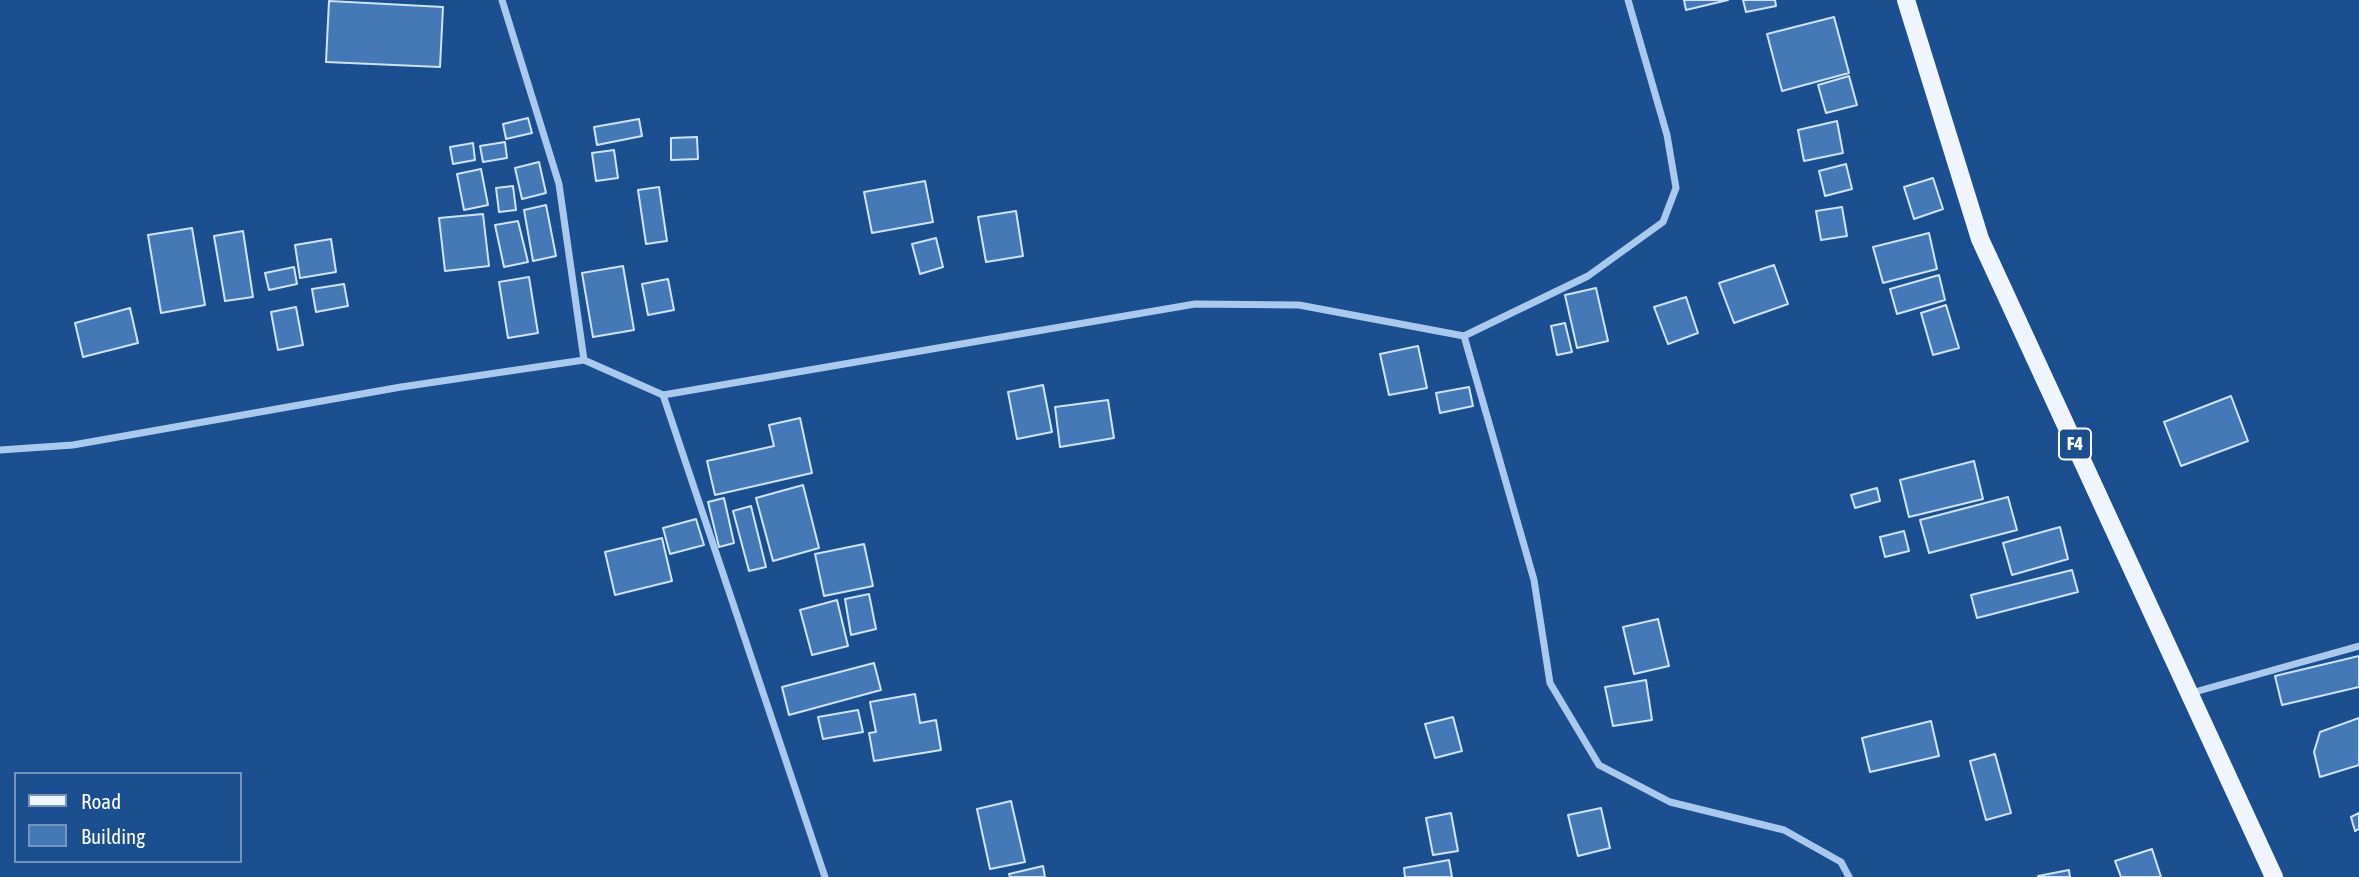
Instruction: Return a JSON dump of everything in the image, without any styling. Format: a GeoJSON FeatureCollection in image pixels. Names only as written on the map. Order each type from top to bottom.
{"type":"FeatureCollection","features":[{"type":"Feature","properties":{"kind":"main road","name":"F4"},"geometry":{"type":"LineString","coordinates":[[1906,0],[1980,239],[2274,877]]}},
{"type":"Feature","properties":{"kind":"street"},"geometry":{"type":"LineString","coordinates":[[502,0],[559,184],[584,360]]}},
{"type":"Feature","properties":{"kind":"street"},"geometry":{"type":"LineString","coordinates":[[0,450],[73,445],[401,387],[584,360],[663,395],[1195,304],[1299,306],[1464,336],[1588,276],[1663,222],[1675,188],[1674,174],[1667,135],[1628,0]]}},
{"type":"Feature","properties":{"kind":"street"},"geometry":{"type":"LineString","coordinates":[[1464,336],[1534,580],[1550,683],[1599,765],[1670,802],[1784,830],[1841,862],[1849,877]]}},
{"type":"Feature","properties":{"kind":"street"},"geometry":{"type":"LineString","coordinates":[[663,395],[825,877]]}},
{"type":"Feature","properties":{"kind":"street"},"geometry":{"type":"LineString","coordinates":[[2190,693],[2359,646]]}},
{"type":"Feature","properties":{"kind":"building"},"geometry":{"type":"Polygon","coordinates":[[[1684,0],[1728,0],[1686,10],[1684,0]]]}},
{"type":"Feature","properties":{"kind":"building"},"geometry":{"type":"Polygon","coordinates":[[[1743,0],[1775,0],[1776,6],[1746,12],[1743,0]]]}},
{"type":"Feature","properties":{"kind":"building"},"geometry":{"type":"Polygon","coordinates":[[[329,1],[443,7],[440,67],[326,62],[329,1]]]}},
{"type":"Feature","properties":{"kind":"building"},"geometry":{"type":"Polygon","coordinates":[[[1834,17],[1849,73],[1782,91],[1767,34],[1834,17]]]}},
{"type":"Feature","properties":{"kind":"building"},"geometry":{"type":"Polygon","coordinates":[[[1849,76],[1857,105],[1826,113],[1818,85],[1849,76]]]}},
{"type":"Feature","properties":{"kind":"building"},"geometry":{"type":"Polygon","coordinates":[[[528,118],[532,133],[506,139],[503,124],[528,118]]]}},
{"type":"Feature","properties":{"kind":"building"},"geometry":{"type":"Polygon","coordinates":[[[639,119],[642,136],[597,145],[594,127],[639,119]]]}},
{"type":"Feature","properties":{"kind":"building"},"geometry":{"type":"Polygon","coordinates":[[[1837,121],[1843,153],[1804,161],[1798,130],[1837,121]]]}},
{"type":"Feature","properties":{"kind":"building"},"geometry":{"type":"Polygon","coordinates":[[[697,137],[698,159],[671,160],[671,138],[697,137]]]}},
{"type":"Feature","properties":{"kind":"building"},"geometry":{"type":"Polygon","coordinates":[[[505,142],[507,158],[483,162],[480,146],[505,142]]]}},
{"type":"Feature","properties":{"kind":"building"},"geometry":{"type":"Polygon","coordinates":[[[473,143],[475,160],[453,164],[450,147],[473,143]]]}},
{"type":"Feature","properties":{"kind":"building"},"geometry":{"type":"Polygon","coordinates":[[[614,150],[618,178],[596,181],[592,153],[614,150]]]}},
{"type":"Feature","properties":{"kind":"building"},"geometry":{"type":"Polygon","coordinates":[[[539,162],[546,193],[522,199],[515,168],[539,162]]]}},
{"type":"Feature","properties":{"kind":"building"},"geometry":{"type":"Polygon","coordinates":[[[1846,164],[1852,189],[1825,196],[1819,171],[1846,164]]]}},
{"type":"Feature","properties":{"kind":"building"},"geometry":{"type":"Polygon","coordinates":[[[481,169],[488,205],[464,210],[457,174],[481,169]]]}},
{"type":"Feature","properties":{"kind":"building"},"geometry":{"type":"Polygon","coordinates":[[[1933,178],[1943,209],[1914,219],[1904,187],[1933,178]]]}},
{"type":"Feature","properties":{"kind":"building"},"geometry":{"type":"Polygon","coordinates":[[[925,181],[933,222],[872,233],[864,192],[925,181]]]}},
{"type":"Feature","properties":{"kind":"building"},"geometry":{"type":"Polygon","coordinates":[[[513,186],[516,210],[499,212],[496,188],[513,186]]]}},
{"type":"Feature","properties":{"kind":"building"},"geometry":{"type":"Polygon","coordinates":[[[659,187],[667,241],[646,244],[638,190],[659,187]]]}},
{"type":"Feature","properties":{"kind":"building"},"geometry":{"type":"Polygon","coordinates":[[[546,205],[556,256],[533,261],[524,210],[546,205]]]}},
{"type":"Feature","properties":{"kind":"building"},"geometry":{"type":"Polygon","coordinates":[[[1842,207],[1847,236],[1821,240],[1816,211],[1842,207]]]}},
{"type":"Feature","properties":{"kind":"building"},"geometry":{"type":"Polygon","coordinates":[[[1016,211],[1023,256],[986,262],[978,217],[1016,211]]]}},
{"type":"Feature","properties":{"kind":"building"},"geometry":{"type":"Polygon","coordinates":[[[483,214],[489,266],[445,271],[439,218],[483,214]]]}},
{"type":"Feature","properties":{"kind":"building"},"geometry":{"type":"Polygon","coordinates":[[[518,221],[528,262],[504,267],[495,225],[518,221]]]}},
{"type":"Feature","properties":{"kind":"building"},"geometry":{"type":"Polygon","coordinates":[[[192,228],[205,305],[161,313],[148,235],[192,228]]]}},
{"type":"Feature","properties":{"kind":"building"},"geometry":{"type":"Polygon","coordinates":[[[243,231],[253,297],[225,301],[214,236],[243,231]]]}},
{"type":"Feature","properties":{"kind":"building"},"geometry":{"type":"Polygon","coordinates":[[[1929,233],[1937,269],[1883,283],[1873,247],[1929,233]]]}},
{"type":"Feature","properties":{"kind":"building"},"geometry":{"type":"Polygon","coordinates":[[[936,238],[943,267],[920,274],[912,244],[936,238]]]}},
{"type":"Feature","properties":{"kind":"building"},"geometry":{"type":"Polygon","coordinates":[[[331,239],[336,272],[300,278],[295,245],[331,239]]]}},
{"type":"Feature","properties":{"kind":"building"},"geometry":{"type":"Polygon","coordinates":[[[1774,265],[1788,304],[1734,323],[1719,283],[1774,265]]]}},
{"type":"Feature","properties":{"kind":"building"},"geometry":{"type":"Polygon","coordinates":[[[623,266],[634,330],[593,337],[582,273],[623,266]]]}},
{"type":"Feature","properties":{"kind":"building"},"geometry":{"type":"Polygon","coordinates":[[[294,267],[297,284],[269,290],[265,273],[294,267]]]}},
{"type":"Feature","properties":{"kind":"building"},"geometry":{"type":"Polygon","coordinates":[[[1939,275],[1945,300],[1897,314],[1890,289],[1939,275]]]}},
{"type":"Feature","properties":{"kind":"building"},"geometry":{"type":"Polygon","coordinates":[[[529,277],[538,333],[508,338],[499,282],[529,277]]]}},
{"type":"Feature","properties":{"kind":"building"},"geometry":{"type":"Polygon","coordinates":[[[668,279],[674,310],[648,315],[642,284],[668,279]]]}},
{"type":"Feature","properties":{"kind":"building"},"geometry":{"type":"Polygon","coordinates":[[[344,284],[348,306],[316,312],[312,289],[344,284]]]}},
{"type":"Feature","properties":{"kind":"building"},"geometry":{"type":"Polygon","coordinates":[[[1596,288],[1608,341],[1577,348],[1565,295],[1596,288]]]}},
{"type":"Feature","properties":{"kind":"building"},"geometry":{"type":"Polygon","coordinates":[[[1686,297],[1698,333],[1668,344],[1654,307],[1686,297]]]}},
{"type":"Feature","properties":{"kind":"building"},"geometry":{"type":"Polygon","coordinates":[[[1946,305],[1959,348],[1933,355],[1921,313],[1946,305]]]}},
{"type":"Feature","properties":{"kind":"building"},"geometry":{"type":"Polygon","coordinates":[[[296,307],[303,345],[278,350],[271,312],[296,307]]]}},
{"type":"Feature","properties":{"kind":"building"},"geometry":{"type":"Polygon","coordinates":[[[130,308],[138,343],[83,357],[75,323],[130,308]]]}},
{"type":"Feature","properties":{"kind":"building"},"geometry":{"type":"Polygon","coordinates":[[[1565,323],[1572,352],[1557,355],[1551,326],[1565,323]]]}},
{"type":"Feature","properties":{"kind":"building"},"geometry":{"type":"Polygon","coordinates":[[[1418,346],[1427,388],[1389,395],[1380,354],[1418,346]]]}},
{"type":"Feature","properties":{"kind":"building"},"geometry":{"type":"Polygon","coordinates":[[[1043,385],[1052,432],[1017,439],[1008,392],[1043,385]]]}},
{"type":"Feature","properties":{"kind":"building"},"geometry":{"type":"Polygon","coordinates":[[[1469,387],[1473,406],[1440,413],[1436,393],[1469,387]]]}},
{"type":"Feature","properties":{"kind":"building"},"geometry":{"type":"Polygon","coordinates":[[[2231,396],[2248,441],[2181,466],[2164,422],[2231,396]]]}},
{"type":"Feature","properties":{"kind":"building"},"geometry":{"type":"Polygon","coordinates":[[[1108,400],[1114,438],[1060,447],[1055,407],[1108,400]]]}},
{"type":"Feature","properties":{"kind":"building"},"geometry":{"type":"Polygon","coordinates":[[[800,418],[812,473],[715,495],[707,461],[774,446],[769,425],[800,418]]]}},
{"type":"Feature","properties":{"kind":"building"},"geometry":{"type":"Polygon","coordinates":[[[1974,461],[1983,499],[1909,517],[1900,480],[1974,461]]]}},
{"type":"Feature","properties":{"kind":"building"},"geometry":{"type":"Polygon","coordinates":[[[803,485],[819,548],[773,561],[756,498],[803,485]]]}},
{"type":"Feature","properties":{"kind":"building"},"geometry":{"type":"Polygon","coordinates":[[[1877,488],[1880,501],[1855,508],[1851,495],[1877,488]]]}},
{"type":"Feature","properties":{"kind":"building"},"geometry":{"type":"Polygon","coordinates":[[[2008,497],[2017,530],[1929,553],[1920,520],[2008,497]]]}},
{"type":"Feature","properties":{"kind":"building"},"geometry":{"type":"Polygon","coordinates":[[[724,498],[734,543],[719,547],[708,502],[724,498]]]}},
{"type":"Feature","properties":{"kind":"building"},"geometry":{"type":"Polygon","coordinates":[[[751,506],[766,567],[749,571],[733,511],[751,506]]]}},
{"type":"Feature","properties":{"kind":"building"},"geometry":{"type":"Polygon","coordinates":[[[696,519],[704,545],[670,554],[663,528],[696,519]]]}},
{"type":"Feature","properties":{"kind":"building"},"geometry":{"type":"Polygon","coordinates":[[[2060,527],[2068,559],[2012,575],[2003,543],[2060,527]]]}},
{"type":"Feature","properties":{"kind":"building"},"geometry":{"type":"Polygon","coordinates":[[[1904,531],[1909,551],[1885,557],[1880,537],[1904,531]]]}},
{"type":"Feature","properties":{"kind":"building"},"geometry":{"type":"Polygon","coordinates":[[[662,538],[672,581],[615,595],[605,552],[662,538]]]}},
{"type":"Feature","properties":{"kind":"building"},"geometry":{"type":"Polygon","coordinates":[[[864,544],[873,586],[824,596],[815,554],[864,544]]]}},
{"type":"Feature","properties":{"kind":"building"},"geometry":{"type":"Polygon","coordinates":[[[2072,570],[2078,592],[1977,618],[1971,595],[2072,570]]]}},
{"type":"Feature","properties":{"kind":"building"},"geometry":{"type":"Polygon","coordinates":[[[869,594],[876,629],[851,635],[845,599],[869,594]]]}},
{"type":"Feature","properties":{"kind":"building"},"geometry":{"type":"Polygon","coordinates":[[[837,600],[848,646],[812,655],[800,610],[837,600]]]}},
{"type":"Feature","properties":{"kind":"building"},"geometry":{"type":"Polygon","coordinates":[[[1658,619],[1669,666],[1634,674],[1623,627],[1658,619]]]}},
{"type":"Feature","properties":{"kind":"building"},"geometry":{"type":"Polygon","coordinates":[[[2359,656],[2359,687],[2282,705],[2275,676],[2359,656]]]}},
{"type":"Feature","properties":{"kind":"building"},"geometry":{"type":"Polygon","coordinates":[[[874,663],[881,690],[789,715],[782,687],[874,663]]]}},
{"type":"Feature","properties":{"kind":"building"},"geometry":{"type":"Polygon","coordinates":[[[1646,680],[1652,720],[1613,726],[1605,687],[1646,680]]]}},
{"type":"Feature","properties":{"kind":"building"},"geometry":{"type":"Polygon","coordinates":[[[915,694],[920,723],[936,720],[941,750],[874,761],[869,733],[876,732],[870,702],[915,694]]]}},
{"type":"Feature","properties":{"kind":"building"},"geometry":{"type":"Polygon","coordinates":[[[858,710],[863,732],[823,739],[818,717],[858,710]]]}},
{"type":"Feature","properties":{"kind":"building"},"geometry":{"type":"Polygon","coordinates":[[[1453,717],[1462,751],[1435,758],[1425,724],[1453,717]]]}},
{"type":"Feature","properties":{"kind":"building"},"geometry":{"type":"Polygon","coordinates":[[[2359,718],[2359,765],[2320,777],[2314,752],[2320,732],[2359,718]]]}},
{"type":"Feature","properties":{"kind":"building"},"geometry":{"type":"Polygon","coordinates":[[[1931,721],[1939,756],[1870,772],[1862,738],[1931,721]]]}},
{"type":"Feature","properties":{"kind":"building"},"geometry":{"type":"Polygon","coordinates":[[[1995,754],[2011,813],[1986,820],[1970,761],[1995,754]]]}},
{"type":"Feature","properties":{"kind":"building"},"geometry":{"type":"Polygon","coordinates":[[[1011,801],[1025,862],[990,869],[977,809],[1011,801]]]}},
{"type":"Feature","properties":{"kind":"building"},"geometry":{"type":"Polygon","coordinates":[[[1601,808],[1610,848],[1578,856],[1568,815],[1601,808]]]}},
{"type":"Feature","properties":{"kind":"building"},"geometry":{"type":"Polygon","coordinates":[[[1451,813],[1458,851],[1433,855],[1426,818],[1451,813]]]}},
{"type":"Feature","properties":{"kind":"building"},"geometry":{"type":"Polygon","coordinates":[[[2359,813],[2359,829],[2355,831],[2351,817],[2359,813]]]}},
{"type":"Feature","properties":{"kind":"building"},"geometry":{"type":"Polygon","coordinates":[[[2152,849],[2161,877],[2121,877],[2115,861],[2152,849]]]}},
{"type":"Feature","properties":{"kind":"building"},"geometry":{"type":"Polygon","coordinates":[[[1449,860],[1452,877],[1405,877],[1404,868],[1449,860]]]}},
{"type":"Feature","properties":{"kind":"building"},"geometry":{"type":"Polygon","coordinates":[[[1043,866],[1045,877],[1010,877],[1009,874],[1043,866]]]}},
{"type":"Feature","properties":{"kind":"building"},"geometry":{"type":"Polygon","coordinates":[[[2069,870],[2070,877],[2038,877],[2038,876],[2069,870]]]}}]}
